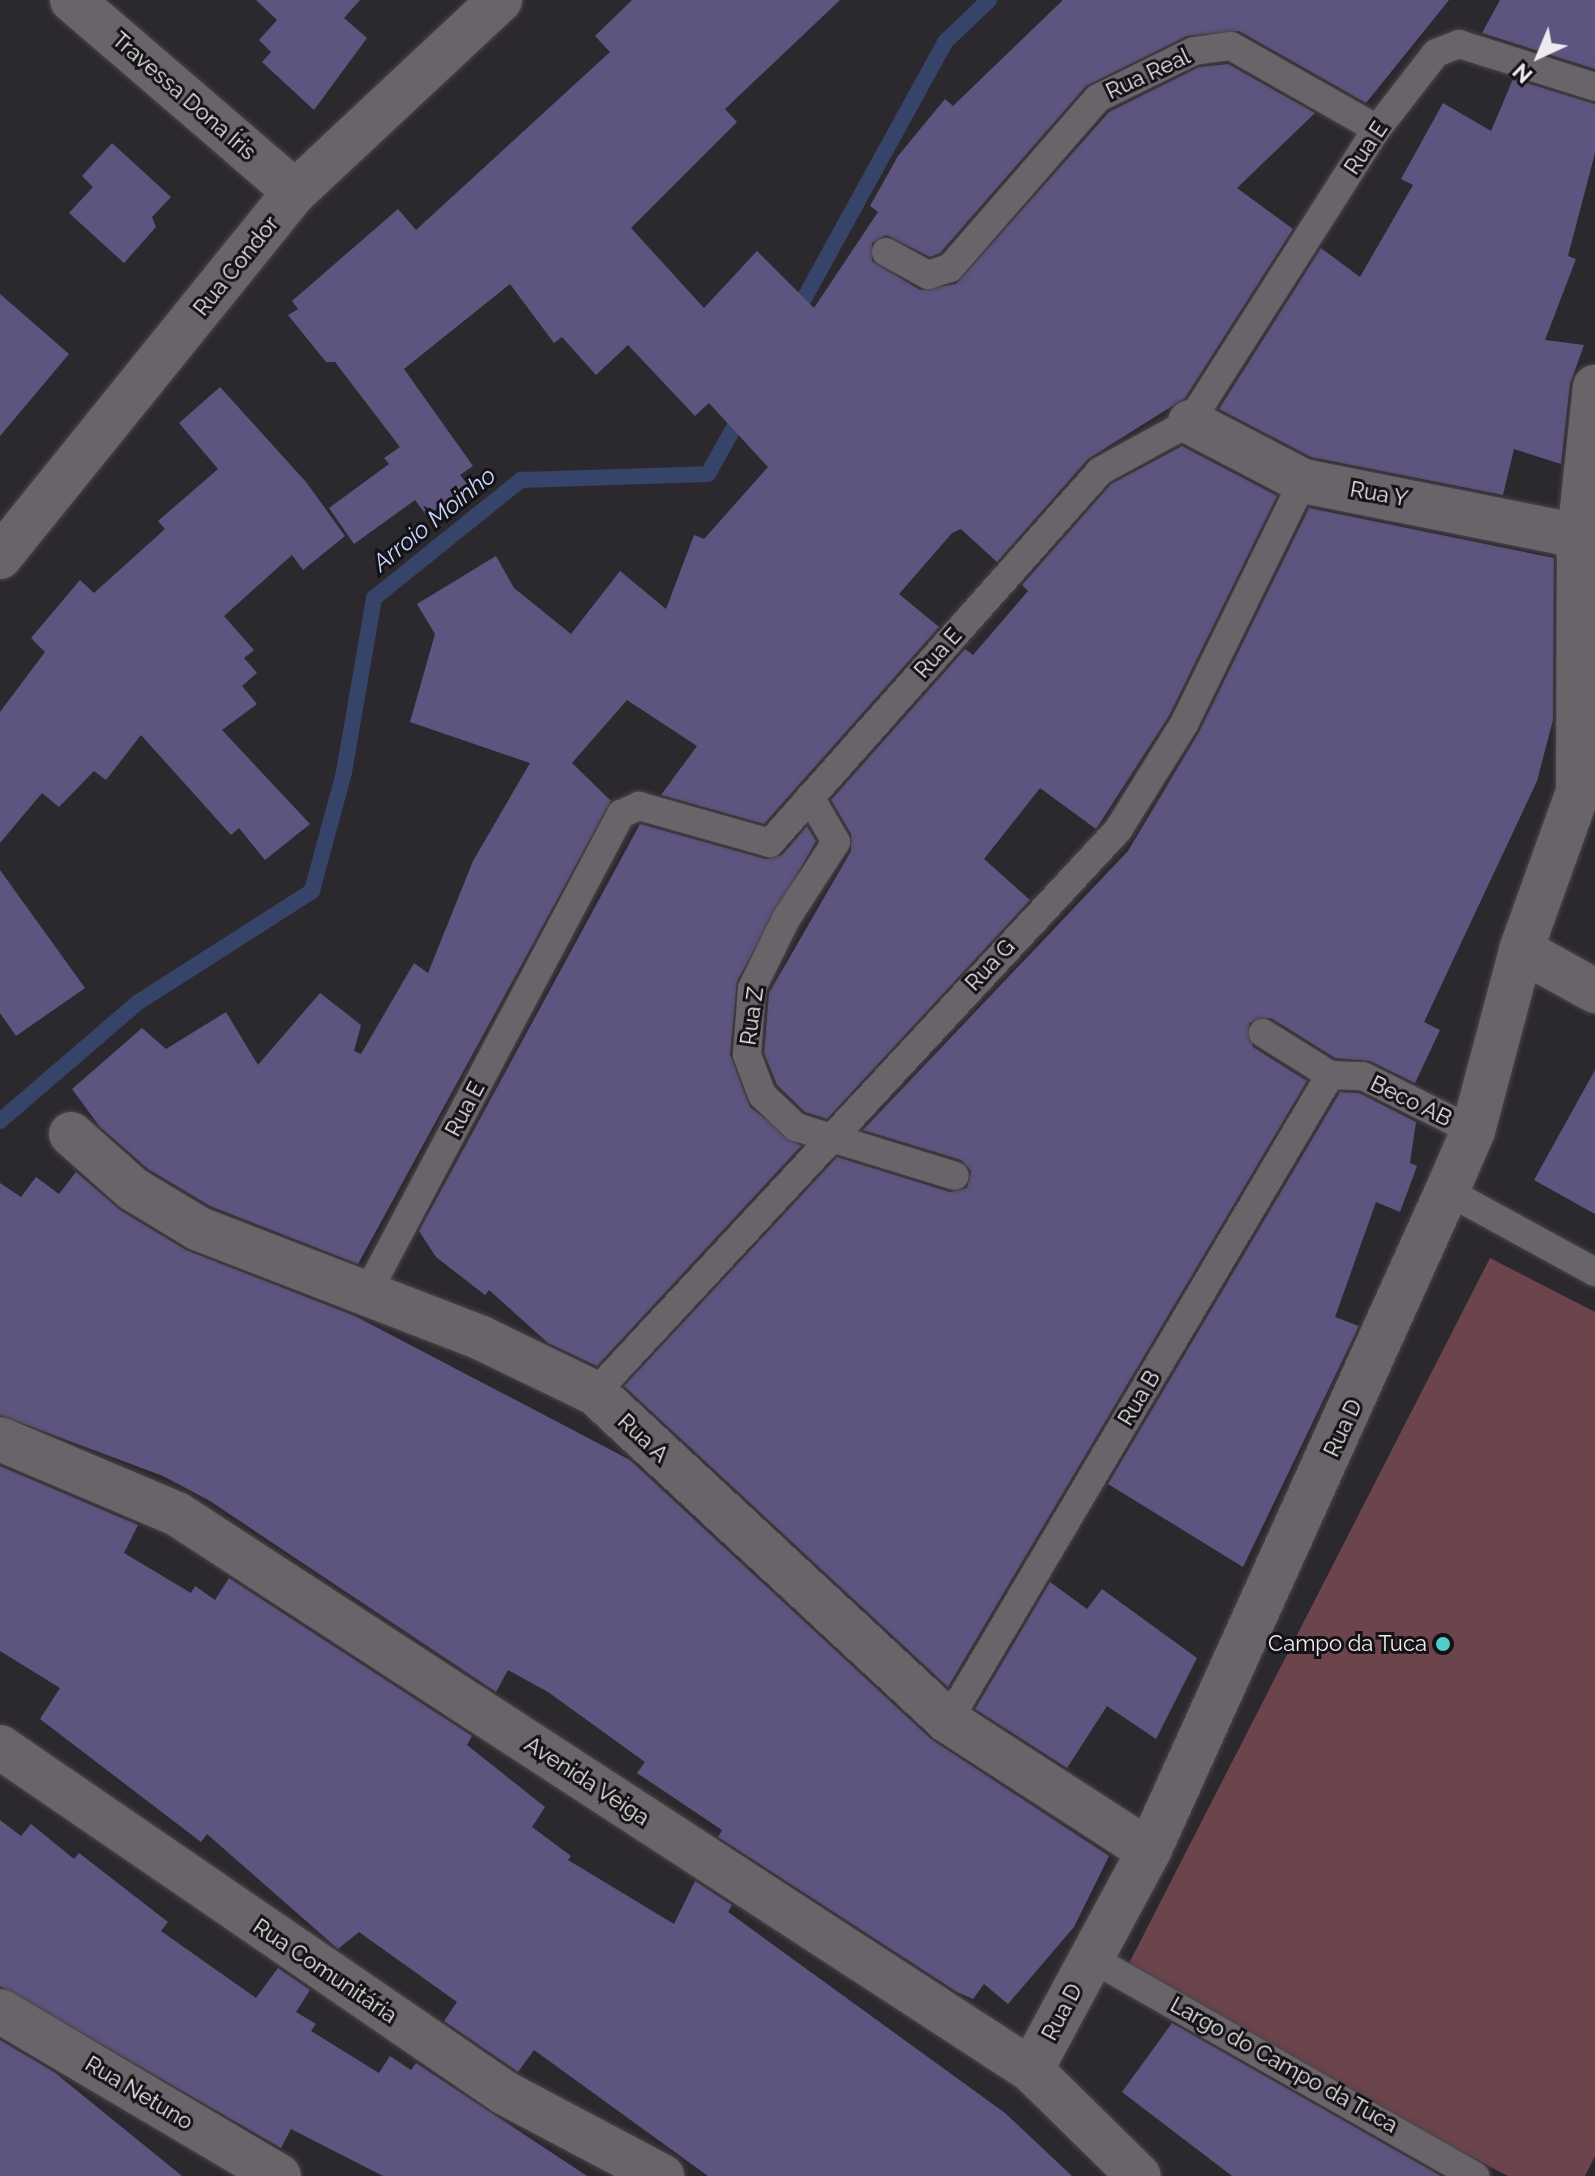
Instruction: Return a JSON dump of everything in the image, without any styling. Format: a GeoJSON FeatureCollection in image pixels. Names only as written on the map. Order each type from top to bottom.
{"type":"FeatureCollection","features":[{"type":"Feature","properties":{"kind":"street","name":"Travessa Dona Íris"},"geometry":{"type":"LineString","coordinates":[[72,0],[295,192]]}},
{"type":"Feature","properties":{"kind":"street","name":"Rua Condor"},"geometry":{"type":"LineString","coordinates":[[0,557],[295,192],[500,0]]}},
{"type":"Feature","properties":{"kind":"street","name":"Rua D"},"geometry":{"type":"LineString","coordinates":[[1031,2070],[1149,1851],[1473,1131],[1521,950],[1587,777],[1579,536],[1595,387]]}},
{"type":"Feature","properties":{"kind":"street","name":"Rua Y"},"geometry":{"type":"LineString","coordinates":[[1190,422],[1303,481],[1579,536]]}},
{"type":"Feature","properties":{"kind":"street"},"geometry":{"type":"LineString","coordinates":[[1521,950],[1595,991]]}},
{"type":"Feature","properties":{"kind":"street","name":"Rua A"},"geometry":{"type":"LineString","coordinates":[[71,1134],[133,1189],[199,1229],[365,1297],[481,1338],[595,1393],[948,1721],[1149,1851]]}},
{"type":"Feature","properties":{"kind":"street","name":"Avenida Veiga"},"geometry":{"type":"LineString","coordinates":[[0,1439],[177,1514],[1031,2070],[1120,2168]]}},
{"type":"Feature","properties":{"kind":"street","name":"Rua Comunitária"},"geometry":{"type":"LineString","coordinates":[[0,1747],[505,2093],[662,2176]]}},
{"type":"Feature","properties":{"kind":"street","name":"Rua Netuno"},"geometry":{"type":"LineString","coordinates":[[0,2011],[279,2176]]}},
{"type":"Feature","properties":{"kind":"lane","name":"Rua E"},"geometry":{"type":"LineString","coordinates":[[365,1297],[621,814],[639,806],[770,843],[1100,471],[1190,422],[1377,129],[1436,53],[1459,44],[1595,87]]}},
{"type":"Feature","properties":{"kind":"lane","name":"Rua Real"},"geometry":{"type":"LineString","coordinates":[[886,252],[928,275],[950,268],[1098,98],[1194,51],[1231,46],[1377,129]]}},
{"type":"Feature","properties":{"kind":"lane","name":"Rua G"},"geometry":{"type":"LineString","coordinates":[[595,1393],[831,1134],[1118,830],[1184,724],[1303,481]]}},
{"type":"Feature","properties":{"kind":"lane","name":"Rua Z"},"geometry":{"type":"LineString","coordinates":[[810,797],[836,842],[786,919],[752,988],[747,1055],[762,1095],[796,1127],[831,1134],[955,1176]]}},
{"type":"Feature","properties":{"kind":"lane","name":"Beco AB"},"geometry":{"type":"LineString","coordinates":[[1263,1033],[1330,1075],[1363,1076],[1473,1131]]}},
{"type":"Feature","properties":{"kind":"lane","name":"Rua B"},"geometry":{"type":"LineString","coordinates":[[948,1721],[1330,1075]]}},
{"type":"Feature","properties":{"kind":"lane"},"geometry":{"type":"LineString","coordinates":[[1447,1191],[1595,1272]]}},
{"type":"Feature","properties":{"kind":"lane","name":"Largo do Campo da Tuca"},"geometry":{"type":"LineString","coordinates":[[1091,1958],[1475,2176]]}},
{"type":"Feature","properties":{"kind":"shaded area","name":"Campo da Tuca"},"geometry":{"type":"Polygon","coordinates":[[[1490,1258],[1595,1312],[1595,2156],[1585,2176],[1508,2176],[1122,1977],[1490,1258]]]}},
{"type":"Feature","properties":{"kind":"building"},"geometry":{"type":"Polygon","coordinates":[[[256,0],[360,0],[344,18],[367,38],[314,110],[262,62],[271,52],[259,40],[277,20],[256,0]]]}},
{"type":"Feature","properties":{"kind":"building"},"geometry":{"type":"Polygon","coordinates":[[[632,0],[840,0],[725,109],[737,122],[631,228],[704,308],[757,251],[814,308],[878,212],[870,206],[898,156],[945,99],[953,106],[1063,0],[1449,0],[1366,103],[1239,31],[1187,36],[1086,86],[940,253],[930,257],[886,235],[872,243],[872,261],[920,290],[956,284],[1109,112],[1199,67],[1228,64],[1315,113],[1237,188],[1293,229],[1185,398],[1088,459],[997,562],[961,529],[952,533],[899,594],[939,627],[764,824],[661,795],[697,746],[627,700],[572,763],[611,801],[358,1264],[210,1206],[148,1169],[100,1127],[72,1089],[142,1028],[166,1049],[226,1012],[258,1065],[320,993],[361,1025],[354,1051],[361,1054],[414,963],[428,973],[473,861],[530,763],[410,722],[435,634],[417,604],[496,556],[514,588],[571,634],[620,571],[666,609],[694,535],[704,539],[768,467],[709,403],[695,416],[628,345],[596,375],[562,337],[554,343],[510,284],[404,369],[473,466],[460,475],[468,485],[427,516],[415,500],[354,544],[329,508],[389,464],[384,458],[400,447],[335,362],[326,362],[288,315],[298,309],[292,301],[398,209],[416,230],[610,52],[595,36],[632,0]]]}},
{"type":"Feature","properties":{"kind":"building"},"geometry":{"type":"Polygon","coordinates":[[[1500,0],[1595,0],[1595,69],[1482,33],[1500,0]]]}},
{"type":"Feature","properties":{"kind":"building"},"geometry":{"type":"Polygon","coordinates":[[[1513,79],[1595,104],[1595,153],[1568,256],[1576,259],[1545,340],[1584,345],[1570,384],[1561,464],[1514,449],[1503,495],[1311,457],[1219,409],[1321,248],[1360,277],[1413,185],[1401,179],[1443,103],[1491,131],[1513,79]]]}},
{"type":"Feature","properties":{"kind":"building"},"geometry":{"type":"Polygon","coordinates":[[[112,143],[171,197],[152,217],[156,227],[124,263],[69,213],[93,187],[82,176],[112,143]]]}},
{"type":"Feature","properties":{"kind":"building"},"geometry":{"type":"Polygon","coordinates":[[[0,294],[69,354],[0,436],[0,294]]]}},
{"type":"Feature","properties":{"kind":"building"},"geometry":{"type":"Polygon","coordinates":[[[220,387],[306,482],[345,536],[303,570],[292,555],[224,616],[254,650],[244,658],[257,673],[242,686],[257,704],[222,730],[310,824],[265,860],[239,828],[231,835],[141,735],[106,780],[94,771],[59,807],[42,793],[0,843],[0,712],[45,652],[31,638],[80,580],[94,593],[165,529],[158,521],[218,469],[179,423],[220,387]]]}},
{"type":"Feature","properties":{"kind":"building"},"geometry":{"type":"Polygon","coordinates":[[[1182,446],[1277,496],[1169,716],[1096,829],[1040,788],[984,859],[1030,900],[827,1119],[805,1112],[777,1085],[764,1053],[769,993],[851,851],[851,834],[831,800],[965,649],[973,655],[1028,591],[1022,585],[1111,484],[1182,446]]]}},
{"type":"Feature","properties":{"kind":"building"},"geometry":{"type":"Polygon","coordinates":[[[1309,508],[1554,558],[1553,720],[1537,781],[1424,1022],[1440,1030],[1415,1083],[1370,1061],[1335,1058],[1271,1018],[1249,1023],[1253,1047],[1307,1081],[948,1687],[624,1386],[837,1157],[950,1192],[967,1188],[971,1171],[961,1160],[863,1130],[1128,851],[1199,732],[1309,508]]]}},
{"type":"Feature","properties":{"kind":"building"},"geometry":{"type":"Polygon","coordinates":[[[640,824],[766,859],[782,855],[807,826],[816,841],[737,981],[730,1054],[750,1107],[801,1146],[597,1366],[548,1343],[489,1290],[485,1295],[436,1257],[419,1231],[640,824]]]}},
{"type":"Feature","properties":{"kind":"building"},"geometry":{"type":"Polygon","coordinates":[[[0,870],[85,988],[16,1036],[0,1013],[0,870]]]}},
{"type":"Feature","properties":{"kind":"building"},"geometry":{"type":"Polygon","coordinates":[[[1595,1070],[1595,1214],[1534,1180],[1595,1070]]]}},
{"type":"Feature","properties":{"kind":"building"},"geometry":{"type":"Polygon","coordinates":[[[1340,1092],[1359,1093],[1416,1122],[1410,1163],[1417,1166],[1400,1212],[1376,1202],[1335,1317],[1359,1326],[1243,1567],[1108,1484],[1340,1092]]]}},
{"type":"Feature","properties":{"kind":"building"},"geometry":{"type":"Polygon","coordinates":[[[76,1172],[120,1210],[186,1250],[355,1316],[630,1460],[931,1739],[1109,1856],[1074,1927],[1008,2004],[984,1984],[973,1999],[957,1992],[718,1837],[722,1830],[637,1773],[645,1762],[548,1692],[508,1670],[496,1692],[210,1501],[163,1476],[0,1415],[0,1183],[21,1197],[36,1177],[59,1194],[76,1172]]]}},
{"type":"Feature","properties":{"kind":"building"},"geometry":{"type":"Polygon","coordinates":[[[0,1466],[138,1525],[124,1553],[191,1593],[195,1586],[215,1600],[229,1578],[472,1736],[467,1745],[545,1807],[532,1827],[571,1856],[568,1860],[674,1924],[695,1881],[732,1905],[728,1912],[1005,2113],[1072,2176],[708,2176],[534,2050],[518,2072],[444,2021],[457,2002],[359,1932],[338,1949],[207,1834],[201,1842],[40,1719],[60,1688],[0,1651],[0,1466]]]}},
{"type":"Feature","properties":{"kind":"building"},"geometry":{"type":"Polygon","coordinates":[[[1050,1582],[1087,1609],[1102,1589],[1197,1658],[1156,1739],[1107,1706],[1067,1768],[975,1709],[1050,1582]]]}},
{"type":"Feature","properties":{"kind":"building"},"geometry":{"type":"Polygon","coordinates":[[[0,1820],[21,1836],[31,1824],[74,1859],[79,1853],[168,1922],[161,1931],[256,1998],[278,1968],[310,1990],[296,2012],[316,2024],[311,2031],[379,2073],[390,2056],[411,2070],[416,2063],[587,2176],[383,2176],[291,2129],[281,2148],[0,1986],[0,1820]]]}},
{"type":"Feature","properties":{"kind":"building"},"geometry":{"type":"Polygon","coordinates":[[[1172,2023],[1441,2176],[1232,2176],[1122,2092],[1172,2023]]]}},
{"type":"Feature","properties":{"kind":"building"},"geometry":{"type":"Polygon","coordinates":[[[0,2040],[54,2072],[182,2176],[0,2176],[0,2040]]]}},
{"type":"Feature","properties":{"kind":"waterway","name":"Arroio Moinho"},"geometry":{"type":"LineString","coordinates":[[794,317],[945,42],[989,0]]}},
{"type":"Feature","properties":{"kind":"waterway","name":"Arroio Moinho"},"geometry":{"type":"LineString","coordinates":[[0,1121],[137,1003],[312,891],[344,772],[374,598],[521,480],[708,474],[743,411]]}},
{"type":"Feature","properties":{"kind":"place","name":"Campo da Tuca"},"geometry":{"type":"Point","coordinates":[1443,1644]}}]}
